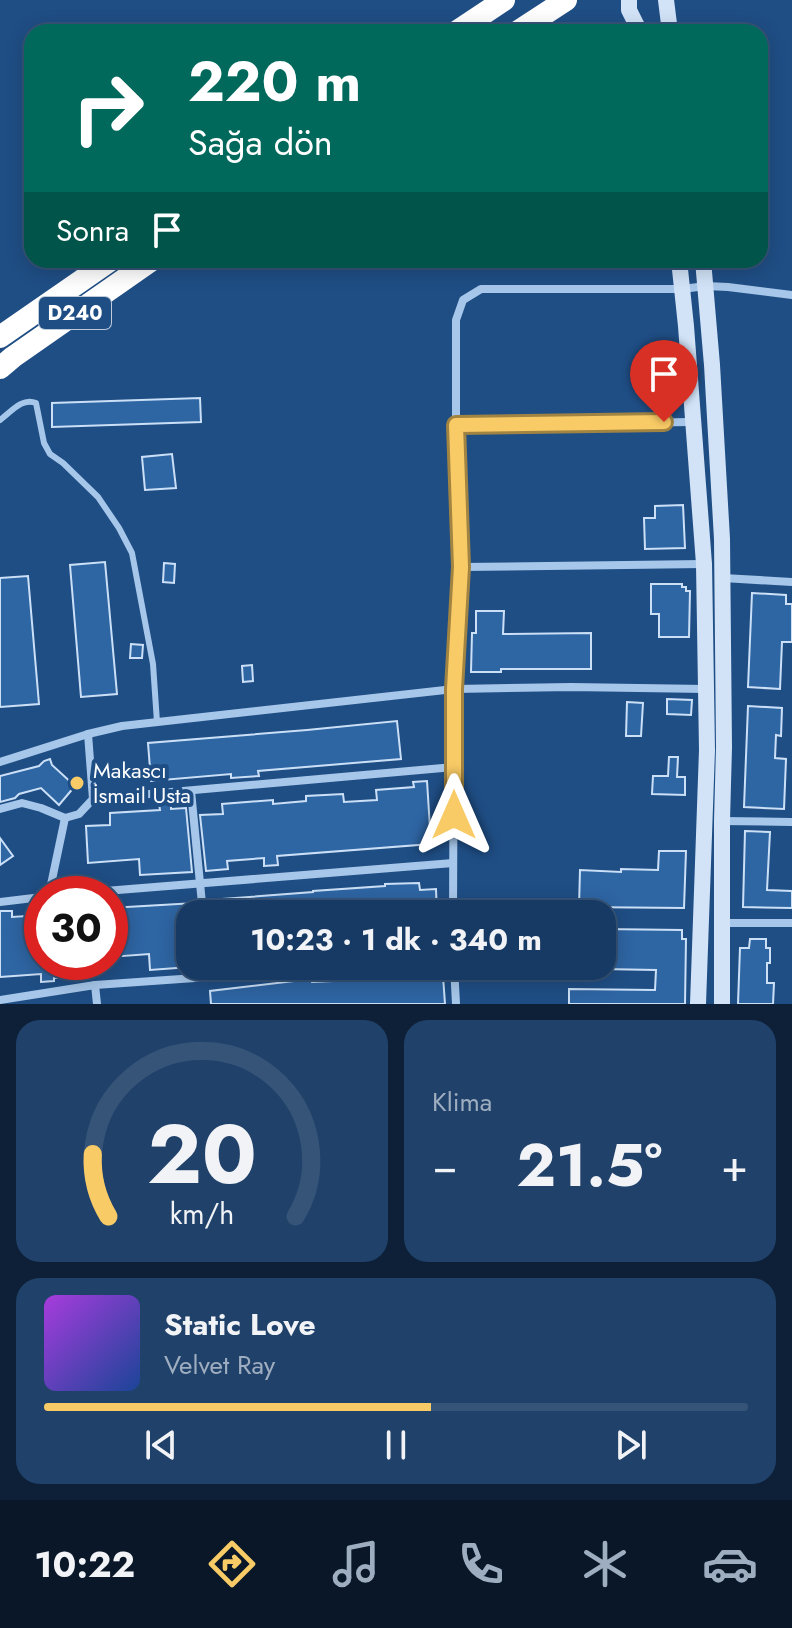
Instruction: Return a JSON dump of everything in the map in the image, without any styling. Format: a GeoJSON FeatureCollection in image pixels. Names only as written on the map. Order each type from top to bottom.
{"type":"FeatureCollection","features":[{"type":"Feature","properties":{"kind":"highway"},"geometry":{"type":"LineString","coordinates":[[468,24],[504,0]]}},
{"type":"Feature","properties":{"kind":"highway"},"geometry":{"type":"LineString","coordinates":[[529,24],[566,0]]}},
{"type":"Feature","properties":{"kind":"highway","name":"D240"},"geometry":{"type":"LineString","coordinates":[[0,337],[99,268]]}},
{"type":"Feature","properties":{"kind":"highway","name":"D240"},"geometry":{"type":"LineString","coordinates":[[0,368],[141,268]]}},
{"type":"Feature","properties":{"kind":"main road"},"geometry":{"type":"LineString","coordinates":[[629,0],[629,10],[636,24]]}},
{"type":"Feature","properties":{"kind":"main road"},"geometry":{"type":"LineString","coordinates":[[666,0],[669,24]]}},
{"type":"Feature","properties":{"kind":"main road"},"geometry":{"type":"LineString","coordinates":[[680,268],[704,564],[707,750],[698,1004]]}},
{"type":"Feature","properties":{"kind":"main road"},"geometry":{"type":"LineString","coordinates":[[704,268],[723,578],[722,1004]]}},
{"type":"Feature","properties":{"kind":"street"},"geometry":{"type":"LineString","coordinates":[[453,900],[454,689],[461,567],[456,320],[463,300],[481,289],[682,289],[706,286],[792,295]]}},
{"type":"Feature","properties":{"kind":"street"},"geometry":{"type":"LineString","coordinates":[[456,425],[693,422]]}},
{"type":"Feature","properties":{"kind":"street"},"geometry":{"type":"LineString","coordinates":[[461,567],[704,564]]}},
{"type":"Feature","properties":{"kind":"street"},"geometry":{"type":"LineString","coordinates":[[723,578],[792,582]]}},
{"type":"Feature","properties":{"kind":"street"},"geometry":{"type":"LineString","coordinates":[[0,762],[122,726],[454,689],[706,689]]}},
{"type":"Feature","properties":{"kind":"street"},"geometry":{"type":"LineString","coordinates":[[88,734],[93,799]]}},
{"type":"Feature","properties":{"kind":"street"},"geometry":{"type":"LineString","coordinates":[[0,809],[22,803],[65,818],[79,814],[93,799],[454,767]]}},
{"type":"Feature","properties":{"kind":"street"},"geometry":{"type":"LineString","coordinates":[[191,791],[202,900]]}},
{"type":"Feature","properties":{"kind":"street"},"geometry":{"type":"LineString","coordinates":[[53,876],[65,818]]}},
{"type":"Feature","properties":{"kind":"street"},"geometry":{"type":"LineString","coordinates":[[722,821],[792,822]]}},
{"type":"Feature","properties":{"kind":"street"},"geometry":{"type":"LineString","coordinates":[[128,889],[453,863]]}},
{"type":"Feature","properties":{"kind":"street"},"geometry":{"type":"LineString","coordinates":[[0,902],[24,899]]}},
{"type":"Feature","properties":{"kind":"street"},"geometry":{"type":"LineString","coordinates":[[722,923],[792,923]]}},
{"type":"Feature","properties":{"kind":"street"},"geometry":{"type":"LineString","coordinates":[[0,1000],[95,985],[176,979]]}},
{"type":"Feature","properties":{"kind":"street"},"geometry":{"type":"LineString","coordinates":[[455,980],[456,1004]]}},
{"type":"Feature","properties":{"kind":"street"},"geometry":{"type":"LineString","coordinates":[[95,985],[97,1004]]}},
{"type":"Feature","properties":{"kind":"lane"},"geometry":{"type":"LineString","coordinates":[[0,420],[24,401],[36,403],[44,443],[50,454],[98,497],[132,553],[153,664],[157,722]]}},
{"type":"Feature","properties":{"kind":"building"},"geometry":{"type":"Polygon","coordinates":[[[200,398],[201,422],[52,427],[52,403],[200,398]]]}},
{"type":"Feature","properties":{"kind":"building"},"geometry":{"type":"Polygon","coordinates":[[[172,454],[176,488],[145,490],[142,457],[172,454]]]}},
{"type":"Feature","properties":{"kind":"building"},"geometry":{"type":"Polygon","coordinates":[[[683,505],[685,548],[645,549],[644,518],[655,518],[655,506],[683,505]]]}},
{"type":"Feature","properties":{"kind":"building"},"geometry":{"type":"Polygon","coordinates":[[[105,562],[117,694],[81,697],[70,565],[105,562]]]}},
{"type":"Feature","properties":{"kind":"building"},"geometry":{"type":"Polygon","coordinates":[[[164,563],[175,564],[174,583],[163,582],[164,563]]]}},
{"type":"Feature","properties":{"kind":"building"},"geometry":{"type":"Polygon","coordinates":[[[28,576],[39,704],[0,707],[0,578],[28,576]]]}},
{"type":"Feature","properties":{"kind":"building"},"geometry":{"type":"Polygon","coordinates":[[[651,584],[682,584],[686,591],[690,591],[689,637],[659,637],[659,614],[651,614],[651,584]]]}},
{"type":"Feature","properties":{"kind":"building"},"geometry":{"type":"Polygon","coordinates":[[[752,593],[786,595],[786,604],[792,604],[792,642],[782,642],[780,689],[748,687],[752,593]]]}},
{"type":"Feature","properties":{"kind":"building"},"geometry":{"type":"Polygon","coordinates":[[[476,611],[504,611],[503,634],[591,633],[591,669],[471,672],[476,611]]]}},
{"type":"Feature","properties":{"kind":"building"},"geometry":{"type":"Polygon","coordinates":[[[131,644],[143,645],[142,658],[130,658],[131,644]]]}},
{"type":"Feature","properties":{"kind":"building"},"geometry":{"type":"Polygon","coordinates":[[[252,665],[253,681],[243,682],[242,666],[252,665]]]}},
{"type":"Feature","properties":{"kind":"building"},"geometry":{"type":"Polygon","coordinates":[[[667,699],[692,700],[691,715],[667,714],[667,699]]]}},
{"type":"Feature","properties":{"kind":"building"},"geometry":{"type":"Polygon","coordinates":[[[627,702],[643,703],[641,736],[626,736],[627,702]]]}},
{"type":"Feature","properties":{"kind":"building"},"geometry":{"type":"Polygon","coordinates":[[[748,706],[782,708],[781,736],[776,735],[775,758],[786,759],[784,809],[744,807],[748,706]]]}},
{"type":"Feature","properties":{"kind":"building"},"geometry":{"type":"Polygon","coordinates":[[[397,721],[401,759],[258,771],[259,776],[231,778],[231,774],[151,781],[148,743],[397,721]]]}},
{"type":"Feature","properties":{"kind":"building"},"geometry":{"type":"Polygon","coordinates":[[[669,757],[678,757],[677,777],[685,777],[685,795],[652,794],[653,776],[668,776],[669,757]]]}},
{"type":"Feature","properties":{"kind":"building"},"geometry":{"type":"Polygon","coordinates":[[[50,759],[52,765],[75,786],[59,805],[41,788],[0,802],[0,776],[39,766],[50,759]]]}},
{"type":"Feature","properties":{"kind":"building"},"geometry":{"type":"Polygon","coordinates":[[[427,781],[431,844],[277,856],[278,865],[264,866],[264,858],[227,861],[228,869],[206,871],[200,815],[223,814],[222,804],[273,800],[273,804],[306,801],[306,796],[343,794],[344,802],[377,800],[376,790],[414,787],[413,782],[427,781]]]}},
{"type":"Feature","properties":{"kind":"building"},"geometry":{"type":"Polygon","coordinates":[[[171,803],[171,809],[186,808],[192,872],[140,875],[139,859],[88,863],[86,826],[110,825],[110,813],[160,810],[159,804],[171,803]]]}},
{"type":"Feature","properties":{"kind":"building"},"geometry":{"type":"Polygon","coordinates":[[[745,831],[770,832],[767,890],[792,891],[792,908],[743,907],[745,831]]]}},
{"type":"Feature","properties":{"kind":"building"},"geometry":{"type":"Polygon","coordinates":[[[0,838],[13,856],[0,865],[0,838]]]}},
{"type":"Feature","properties":{"kind":"building"},"geometry":{"type":"Polygon","coordinates":[[[659,851],[686,851],[684,908],[616,907],[616,900],[579,900],[580,870],[658,870],[659,851]]]}},
{"type":"Feature","properties":{"kind":"building"},"geometry":{"type":"Polygon","coordinates":[[[419,883],[420,890],[436,889],[436,900],[209,900],[385,886],[419,883]]]}},
{"type":"Feature","properties":{"kind":"building"},"geometry":{"type":"Polygon","coordinates":[[[176,904],[176,968],[150,970],[149,954],[128,956],[128,907],[176,904]]]}},
{"type":"Feature","properties":{"kind":"building"},"geometry":{"type":"Polygon","coordinates":[[[0,911],[12,911],[12,917],[24,916],[24,975],[0,977],[0,911]]]}},
{"type":"Feature","properties":{"kind":"building"},"geometry":{"type":"Polygon","coordinates":[[[616,929],[682,930],[682,939],[686,939],[685,1004],[569,1004],[569,989],[655,990],[656,970],[616,969],[616,929]]]}},
{"type":"Feature","properties":{"kind":"building"},"geometry":{"type":"Polygon","coordinates":[[[750,939],[766,939],[766,948],[770,948],[767,983],[774,983],[773,1004],[738,1004],[740,948],[749,948],[750,939]]]}},
{"type":"Feature","properties":{"kind":"building"},"geometry":{"type":"Polygon","coordinates":[[[303,980],[443,980],[445,1004],[211,1004],[210,991],[303,980]]]}},
{"type":"Feature","properties":{"kind":"place","name":"Makascı İsmail Usta"},"geometry":{"type":"Point","coordinates":[77,783]}},
{"type":"Feature","properties":{"kind":"route"},"geometry":{"type":"LineString","coordinates":[[454,815],[454,689],[461,567],[456,425],[664,422]]}}]}
